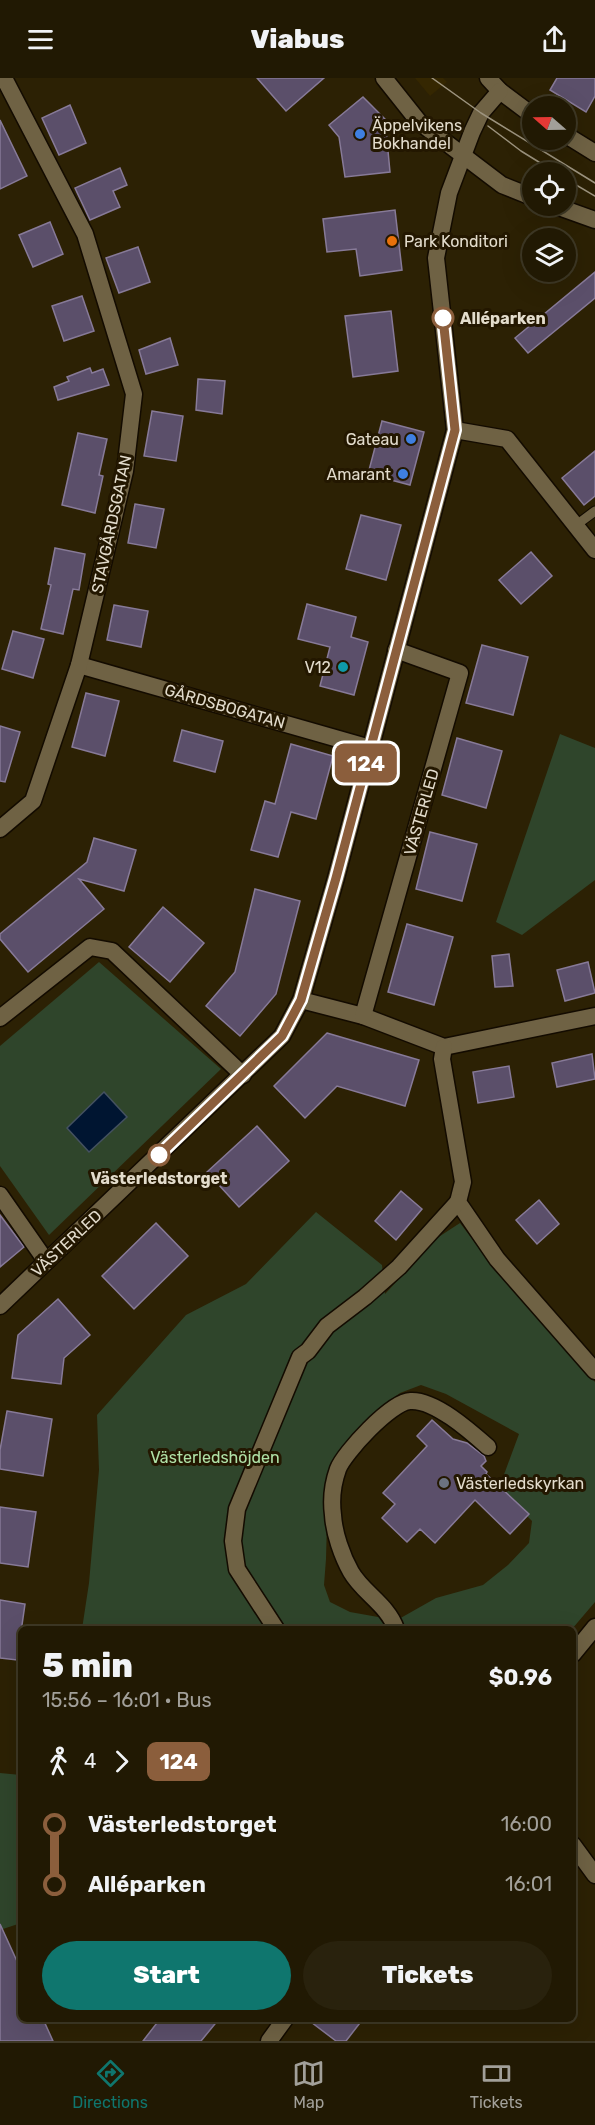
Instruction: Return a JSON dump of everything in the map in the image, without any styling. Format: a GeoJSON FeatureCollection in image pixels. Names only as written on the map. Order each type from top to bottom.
{"type":"FeatureCollection","features":[{"type":"Feature","properties":{"kind":"street","name":"STAVGÅRDSGATAN"},"geometry":{"type":"LineString","coordinates":[[0,829],[33,801],[79,665],[125,471],[134,394],[85,234],[4,78]]}},
{"type":"Feature","properties":{"kind":"street"},"geometry":{"type":"LineString","coordinates":[[384,78],[419,122],[502,185],[522,193]]}},
{"type":"Feature","properties":{"kind":"street"},"geometry":{"type":"LineString","coordinates":[[488,78],[500,91],[522,108]]}},
{"type":"Feature","properties":{"kind":"street","name":"VÄSTERLED"},"geometry":{"type":"LineString","coordinates":[[0,1306],[282,1036],[301,1000],[336,878],[455,430],[436,258],[449,193],[471,132],[500,91]]}},
{"type":"Feature","properties":{"kind":"street"},"geometry":{"type":"LineString","coordinates":[[576,141],[595,153]]}},
{"type":"Feature","properties":{"kind":"street"},"geometry":{"type":"LineString","coordinates":[[576,213],[595,220]]}},
{"type":"Feature","properties":{"kind":"street"},"geometry":{"type":"LineString","coordinates":[[455,430],[507,439],[595,550]]}},
{"type":"Feature","properties":{"kind":"street","name":"VÄSTERLED"},"geometry":{"type":"LineString","coordinates":[[363,1016],[460,674],[396,650]]}},
{"type":"Feature","properties":{"kind":"street","name":"GÅRDSBOGATAN"},"geometry":{"type":"LineString","coordinates":[[79,665],[370,748]]}},
{"type":"Feature","properties":{"kind":"street"},"geometry":{"type":"LineString","coordinates":[[2,1010],[90,947],[112,951],[243,1075]]}},
{"type":"Feature","properties":{"kind":"street"},"geometry":{"type":"LineString","coordinates":[[301,1000],[363,1016],[444,1047],[595,1016]]}},
{"type":"Feature","properties":{"kind":"street"},"geometry":{"type":"LineString","coordinates":[[274,1626],[237,1569],[233,1541],[237,1509],[300,1357],[308,1351],[327,1326],[399,1267],[458,1202],[463,1182],[442,1059],[444,1047]]}},
{"type":"Feature","properties":{"kind":"street"},"geometry":{"type":"LineString","coordinates":[[0,1194],[46,1261]]}},
{"type":"Feature","properties":{"kind":"street"},"geometry":{"type":"LineString","coordinates":[[458,1202],[497,1259],[595,1371]]}},
{"type":"Feature","properties":{"kind":"street"},"geometry":{"type":"LineString","coordinates":[[394,1626],[388,1613],[351,1572],[339,1540],[333,1515],[333,1488],[339,1467],[372,1426],[391,1408],[410,1401],[430,1406],[464,1425],[488,1447]]}},
{"type":"Feature","properties":{"kind":"street"},"geometry":{"type":"LineString","coordinates":[[576,1650],[595,1627]]}},
{"type":"Feature","properties":{"kind":"street"},"geometry":{"type":"LineString","coordinates":[[576,1849],[595,1875]]}},
{"type":"Feature","properties":{"kind":"street"},"geometry":{"type":"LineString","coordinates":[[269,2041],[283,2022]]}},
{"type":"Feature","properties":{"kind":"lane"},"geometry":{"type":"LineString","coordinates":[[575,526],[595,511]]}},
{"type":"Feature","properties":{"kind":"shaded area"},"geometry":{"type":"Polygon","coordinates":[[[415,78],[443,78],[447,82],[430,96],[415,78]]]}},
{"type":"Feature","properties":{"kind":"green space"},"geometry":{"type":"Polygon","coordinates":[[[560,734],[595,748],[595,880],[522,935],[496,922],[560,734]]]}},
{"type":"Feature","properties":{"kind":"green space","name":"Västerledstorget"},"geometry":{"type":"Polygon","coordinates":[[[99,962],[221,1069],[49,1235],[0,1166],[0,1046],[99,962]]]}},
{"type":"Feature","properties":{"kind":"green space","name":"Västerledshöjden"},"geometry":{"type":"Polygon","coordinates":[[[316,1212],[382,1265],[385,1294],[437,1238],[460,1223],[493,1266],[595,1382],[595,1602],[575,1626],[82,1626],[89,1583],[99,1470],[97,1415],[186,1315],[246,1284],[316,1212]],[[421,1385],[400,1393],[379,1409],[357,1434],[328,1485],[324,1585],[330,1602],[350,1612],[378,1617],[390,1624],[436,1598],[483,1585],[508,1565],[529,1543],[532,1521],[499,1488],[519,1434],[446,1394],[421,1385]]]}},
{"type":"Feature","properties":{"kind":"green space"},"geometry":{"type":"Polygon","coordinates":[[[0,1773],[18,1775],[18,1924],[0,1930],[0,1773]]]}},
{"type":"Feature","properties":{"kind":"water"},"geometry":{"type":"Polygon","coordinates":[[[104,1092],[127,1117],[89,1152],[67,1128],[104,1092]]]}},
{"type":"Feature","properties":{"kind":"building"},"geometry":{"type":"Polygon","coordinates":[[[257,78],[324,78],[286,111],[257,78]]]}},
{"type":"Feature","properties":{"kind":"building"},"geometry":{"type":"Polygon","coordinates":[[[557,78],[595,78],[595,96],[586,112],[576,106],[576,96],[560,96],[550,90],[557,78]]]}},
{"type":"Feature","properties":{"kind":"building"},"geometry":{"type":"Polygon","coordinates":[[[363,97],[385,119],[390,172],[345,177],[339,137],[329,125],[363,97]]]}},
{"type":"Feature","properties":{"kind":"building"},"geometry":{"type":"Polygon","coordinates":[[[70,105],[86,143],[59,155],[42,118],[70,105]]]}},
{"type":"Feature","properties":{"kind":"building"},"geometry":{"type":"Polygon","coordinates":[[[0,120],[27,176],[0,189],[0,120]]]}},
{"type":"Feature","properties":{"kind":"building"},"geometry":{"type":"Polygon","coordinates":[[[120,168],[127,185],[113,191],[120,207],[90,220],[75,188],[120,168]]]}},
{"type":"Feature","properties":{"kind":"building"},"geometry":{"type":"Polygon","coordinates":[[[395,210],[402,270],[360,276],[356,249],[327,252],[323,219],[395,210]]]}},
{"type":"Feature","properties":{"kind":"building"},"geometry":{"type":"Polygon","coordinates":[[[50,222],[63,254],[33,267],[19,235],[50,222]]]}},
{"type":"Feature","properties":{"kind":"building"},"geometry":{"type":"Polygon","coordinates":[[[138,247],[150,282],[119,293],[106,258],[138,247]]]}},
{"type":"Feature","properties":{"kind":"building"},"geometry":{"type":"Polygon","coordinates":[[[595,272],[595,298],[528,353],[515,338],[595,272]]]}},
{"type":"Feature","properties":{"kind":"building"},"geometry":{"type":"Polygon","coordinates":[[[82,296],[94,331],[64,341],[52,306],[82,296]]]}},
{"type":"Feature","properties":{"kind":"building"},"geometry":{"type":"Polygon","coordinates":[[[391,311],[398,371],[353,377],[345,316],[391,311]]]}},
{"type":"Feature","properties":{"kind":"building"},"geometry":{"type":"Polygon","coordinates":[[[170,338],[178,365],[146,374],[139,350],[170,338]]]}},
{"type":"Feature","properties":{"kind":"building"},"geometry":{"type":"Polygon","coordinates":[[[90,368],[92,373],[103,369],[109,385],[58,400],[54,387],[69,381],[67,377],[90,368]]]}},
{"type":"Feature","properties":{"kind":"building"},"geometry":{"type":"Polygon","coordinates":[[[198,379],[225,381],[222,414],[196,410],[198,379]]]}},
{"type":"Feature","properties":{"kind":"building"},"geometry":{"type":"Polygon","coordinates":[[[152,411],[183,416],[176,461],[144,456],[152,411]]]}},
{"type":"Feature","properties":{"kind":"building"},"geometry":{"type":"Polygon","coordinates":[[[382,421],[424,432],[410,485],[368,474],[382,421]]]}},
{"type":"Feature","properties":{"kind":"building"},"geometry":{"type":"Polygon","coordinates":[[[78,433],[107,439],[99,475],[103,476],[95,513],[62,505],[78,433]]]}},
{"type":"Feature","properties":{"kind":"building"},"geometry":{"type":"Polygon","coordinates":[[[595,451],[595,496],[584,505],[562,478],[595,451]]]}},
{"type":"Feature","properties":{"kind":"building"},"geometry":{"type":"Polygon","coordinates":[[[135,504],[164,509],[156,548],[128,543],[135,504]]]}},
{"type":"Feature","properties":{"kind":"building"},"geometry":{"type":"Polygon","coordinates":[[[361,515],[401,525],[386,580],[346,569],[361,515]]]}},
{"type":"Feature","properties":{"kind":"building"},"geometry":{"type":"Polygon","coordinates":[[[55,548],[85,554],[79,590],[73,589],[63,634],[41,629],[51,585],[48,584],[55,548]]]}},
{"type":"Feature","properties":{"kind":"building"},"geometry":{"type":"Polygon","coordinates":[[[531,552],[552,576],[521,604],[499,580],[531,552]]]}},
{"type":"Feature","properties":{"kind":"building","name":"V12"},"geometry":{"type":"Polygon","coordinates":[[[307,604],[356,617],[351,637],[368,642],[354,695],[320,686],[330,647],[298,639],[307,604]]]}},
{"type":"Feature","properties":{"kind":"building"},"geometry":{"type":"Polygon","coordinates":[[[114,605],[148,611],[141,647],[107,640],[114,605]]]}},
{"type":"Feature","properties":{"kind":"building"},"geometry":{"type":"Polygon","coordinates":[[[13,631],[44,639],[33,678],[2,669],[13,631]]]}},
{"type":"Feature","properties":{"kind":"building"},"geometry":{"type":"Polygon","coordinates":[[[482,645],[528,657],[513,715],[466,703],[482,645]]]}},
{"type":"Feature","properties":{"kind":"building"},"geometry":{"type":"Polygon","coordinates":[[[86,693],[119,701],[105,756],[72,747],[86,693]]]}},
{"type":"Feature","properties":{"kind":"building"},"geometry":{"type":"Polygon","coordinates":[[[0,726],[20,732],[5,782],[0,781],[0,726]]]}},
{"type":"Feature","properties":{"kind":"building"},"geometry":{"type":"Polygon","coordinates":[[[182,730],[223,741],[215,772],[174,761],[182,730]]]}},
{"type":"Feature","properties":{"kind":"building"},"geometry":{"type":"Polygon","coordinates":[[[457,738],[502,751],[486,808],[442,795],[457,738]]]}},
{"type":"Feature","properties":{"kind":"building"},"geometry":{"type":"Polygon","coordinates":[[[291,744],[333,756],[316,819],[291,812],[278,857],[251,850],[265,801],[275,804],[291,744]]]}},
{"type":"Feature","properties":{"kind":"building"},"geometry":{"type":"Polygon","coordinates":[[[430,832],[477,844],[462,901],[416,889],[430,832]]]}},
{"type":"Feature","properties":{"kind":"building"},"geometry":{"type":"Polygon","coordinates":[[[94,838],[136,850],[124,891],[79,879],[104,909],[28,972],[0,939],[0,934],[87,862],[94,838]]]}},
{"type":"Feature","properties":{"kind":"building"},"geometry":{"type":"Polygon","coordinates":[[[255,889],[300,901],[276,994],[240,1036],[206,1006],[235,972],[255,889]]]}},
{"type":"Feature","properties":{"kind":"building"},"geometry":{"type":"Polygon","coordinates":[[[163,907],[204,943],[170,982],[129,947],[163,907]]]}},
{"type":"Feature","properties":{"kind":"building"},"geometry":{"type":"Polygon","coordinates":[[[407,924],[453,937],[434,1005],[388,992],[407,924]]]}},
{"type":"Feature","properties":{"kind":"building"},"geometry":{"type":"Polygon","coordinates":[[[509,954],[513,986],[495,987],[492,956],[509,954]]]}},
{"type":"Feature","properties":{"kind":"building"},"geometry":{"type":"Polygon","coordinates":[[[588,962],[595,993],[565,1001],[557,970],[588,962]]]}},
{"type":"Feature","properties":{"kind":"building"},"geometry":{"type":"Polygon","coordinates":[[[327,1033],[419,1060],[405,1106],[337,1086],[305,1118],[274,1086],[327,1033]]]}},
{"type":"Feature","properties":{"kind":"building"},"geometry":{"type":"Polygon","coordinates":[[[592,1054],[595,1079],[557,1087],[552,1063],[592,1054]]]}},
{"type":"Feature","properties":{"kind":"building"},"geometry":{"type":"Polygon","coordinates":[[[509,1066],[514,1097],[478,1103],[473,1072],[509,1066]]]}},
{"type":"Feature","properties":{"kind":"building"},"geometry":{"type":"Polygon","coordinates":[[[257,1126],[289,1161],[239,1207],[207,1172],[257,1126]]]}},
{"type":"Feature","properties":{"kind":"building"},"geometry":{"type":"Polygon","coordinates":[[[401,1191],[422,1209],[396,1240],[375,1221],[401,1191]]]}},
{"type":"Feature","properties":{"kind":"building"},"geometry":{"type":"Polygon","coordinates":[[[539,1200],[559,1224],[537,1244],[516,1220],[539,1200]]]}},
{"type":"Feature","properties":{"kind":"building"},"geometry":{"type":"Polygon","coordinates":[[[0,1215],[24,1247],[0,1267],[0,1215]]]}},
{"type":"Feature","properties":{"kind":"building"},"geometry":{"type":"Polygon","coordinates":[[[156,1223],[188,1256],[134,1309],[102,1276],[156,1223]]]}},
{"type":"Feature","properties":{"kind":"building"},"geometry":{"type":"Polygon","coordinates":[[[58,1299],[90,1335],[64,1358],[61,1384],[12,1378],[18,1335],[58,1299]]]}},
{"type":"Feature","properties":{"kind":"building"},"geometry":{"type":"Polygon","coordinates":[[[7,1411],[52,1419],[43,1476],[0,1469],[0,1450],[7,1411]]]}},
{"type":"Feature","properties":{"kind":"building","name":"Västerledskyrkan"},"geometry":{"type":"Polygon","coordinates":[[[432,1420],[453,1439],[467,1443],[484,1456],[486,1461],[481,1466],[487,1472],[486,1474],[529,1514],[510,1534],[475,1500],[435,1543],[420,1529],[407,1542],[382,1518],[395,1504],[383,1493],[427,1446],[417,1436],[432,1420]]]}},
{"type":"Feature","properties":{"kind":"building"},"geometry":{"type":"Polygon","coordinates":[[[0,1507],[36,1512],[28,1567],[0,1563],[0,1507]]]}},
{"type":"Feature","properties":{"kind":"building"},"geometry":{"type":"Polygon","coordinates":[[[0,1600],[25,1604],[22,1626],[18,1626],[17,1660],[0,1658],[0,1600]]]}},
{"type":"Feature","properties":{"kind":"building"},"geometry":{"type":"Polygon","coordinates":[[[0,1924],[18,1963],[18,2022],[44,2022],[53,2041],[0,2041],[0,1924]]]}},
{"type":"Feature","properties":{"kind":"building"},"geometry":{"type":"Polygon","coordinates":[[[158,2022],[217,2022],[201,2041],[143,2041],[158,2022]]]}},
{"type":"Feature","properties":{"kind":"building"},"geometry":{"type":"Polygon","coordinates":[[[311,2022],[361,2022],[346,2041],[336,2041],[311,2022]]]}},
{"type":"Feature","properties":{"kind":"tram line"},"geometry":{"type":"LineString","coordinates":[[432,78],[481,113],[595,183]]}},
{"type":"Feature","properties":{"kind":"tram line"},"geometry":{"type":"LineString","coordinates":[[488,126],[539,162]]}},
{"type":"Feature","properties":{"kind":"tram line"},"geometry":{"type":"LineString","coordinates":[[576,185],[595,196]]}},
{"type":"Feature","properties":{"kind":"bus line","name":"124"},"geometry":{"type":"LineString","coordinates":[[159,1155],[282,1036],[301,1000],[336,878],[455,430],[443,318]]}},
{"type":"Feature","properties":{"kind":"place","name":"Äppelvikens Bokhandel"},"geometry":{"type":"Point","coordinates":[360,134]}},
{"type":"Feature","properties":{"kind":"place","name":"Park Konditori"},"geometry":{"type":"Point","coordinates":[392,241]}},
{"type":"Feature","properties":{"kind":"place","name":"Alléparken"},"geometry":{"type":"Point","coordinates":[443,318]}},
{"type":"Feature","properties":{"kind":"place","name":"Gateau"},"geometry":{"type":"Point","coordinates":[411,439]}},
{"type":"Feature","properties":{"kind":"place","name":"Amarant"},"geometry":{"type":"Point","coordinates":[403,474]}},
{"type":"Feature","properties":{"kind":"place","name":"V12"},"geometry":{"type":"Point","coordinates":[343,667]}},
{"type":"Feature","properties":{"kind":"place","name":"Västerledstorget"},"geometry":{"type":"Point","coordinates":[159,1155]}},
{"type":"Feature","properties":{"kind":"place","name":"Västerledskyrkan"},"geometry":{"type":"Point","coordinates":[444,1483]}}]}
